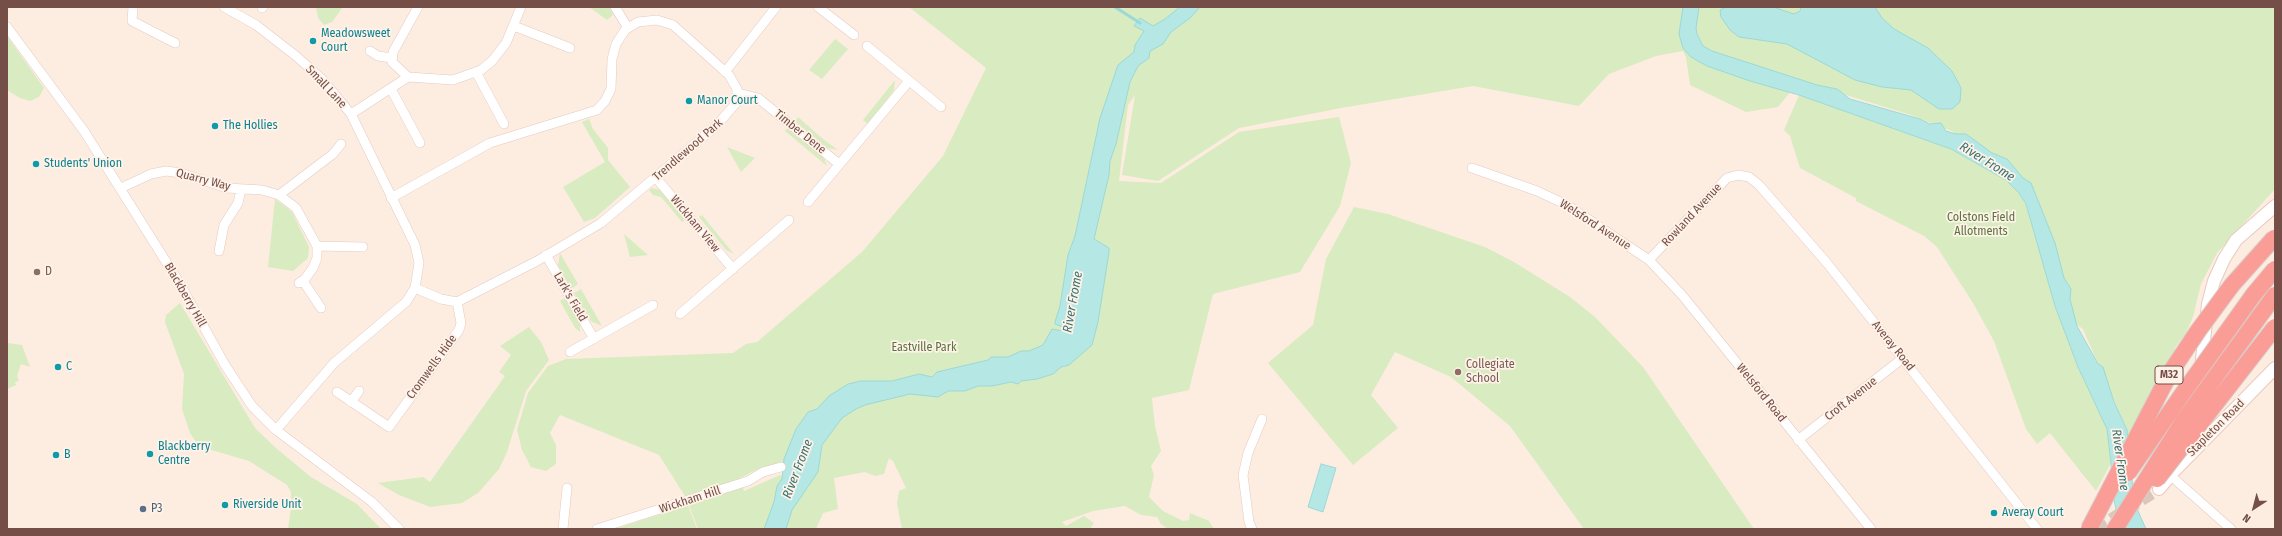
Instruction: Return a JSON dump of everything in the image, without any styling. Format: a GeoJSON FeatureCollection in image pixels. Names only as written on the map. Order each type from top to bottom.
{"type":"FeatureCollection","features":[{"type":"Feature","properties":{"kind":"highway","name":"M32"},"geometry":{"type":"LineString","coordinates":[[2090,529],[2170,373],[2198,331],[2232,285],[2274,238]]}},
{"type":"Feature","properties":{"kind":"highway","name":"M32"},"geometry":{"type":"LineString","coordinates":[[2090,529],[2181,396],[2254,294],[2275,269]]}},
{"type":"Feature","properties":{"kind":"highway"},"geometry":{"type":"LineString","coordinates":[[2116,529],[2184,420],[2275,294]]}},
{"type":"Feature","properties":{"kind":"highway"},"geometry":{"type":"LineString","coordinates":[[2116,529],[2275,326]]}},
{"type":"Feature","properties":{"kind":"main road"},"geometry":{"type":"LineString","coordinates":[[2173,473],[2190,429],[2199,390],[2205,318],[2214,281],[2224,259],[2236,240],[2275,206]]}},
{"type":"Feature","properties":{"kind":"main road","name":"Stapleton Road"},"geometry":{"type":"LineString","coordinates":[[2159,489],[2275,368]]}},
{"type":"Feature","properties":{"kind":"main road"},"geometry":{"type":"LineString","coordinates":[[2199,390],[2218,403],[2224,404],[2232,404],[2247,397]]}},
{"type":"Feature","properties":{"kind":"street"},"geometry":{"type":"LineString","coordinates":[[133,7],[132,22],[175,43]]}},
{"type":"Feature","properties":{"kind":"street","name":"Small Lane"},"geometry":{"type":"LineString","coordinates":[[224,7],[256,25],[296,56],[322,79],[352,114],[371,151],[391,198]]}},
{"type":"Feature","properties":{"kind":"street"},"geometry":{"type":"LineString","coordinates":[[418,7],[393,52],[392,62],[408,77],[453,80],[476,72],[496,56],[506,43],[521,7]]}},
{"type":"Feature","properties":{"kind":"street"},"geometry":{"type":"LineString","coordinates":[[615,7],[628,28]]}},
{"type":"Feature","properties":{"kind":"street"},"geometry":{"type":"LineString","coordinates":[[725,72],[776,7]]}},
{"type":"Feature","properties":{"kind":"street"},"geometry":{"type":"LineString","coordinates":[[818,7],[854,35]]}},
{"type":"Feature","properties":{"kind":"street"},"geometry":{"type":"LineString","coordinates":[[276,430],[334,363],[403,304],[415,288],[420,268],[418,258],[414,245],[391,198],[490,143],[585,115],[599,109],[611,89],[612,63],[615,47],[628,28],[638,22],[650,20],[671,24],[733,80],[738,93]]}},
{"type":"Feature","properties":{"kind":"street"},"geometry":{"type":"LineString","coordinates":[[514,26],[570,48]]}},
{"type":"Feature","properties":{"kind":"street","name":"Blackberry Hill"},"geometry":{"type":"LineString","coordinates":[[7,27],[84,131],[121,188],[180,284],[225,365],[252,406],[276,430],[372,502],[399,529]]}},
{"type":"Feature","properties":{"kind":"street"},"geometry":{"type":"LineString","coordinates":[[867,46],[941,107]]}},
{"type":"Feature","properties":{"kind":"street"},"geometry":{"type":"LineString","coordinates":[[370,51],[378,56],[392,58]]}},
{"type":"Feature","properties":{"kind":"street"},"geometry":{"type":"LineString","coordinates":[[476,72],[504,124]]}},
{"type":"Feature","properties":{"kind":"street"},"geometry":{"type":"LineString","coordinates":[[352,114],[408,77]]}},
{"type":"Feature","properties":{"kind":"street"},"geometry":{"type":"LineString","coordinates":[[808,202],[909,81]]}},
{"type":"Feature","properties":{"kind":"street"},"geometry":{"type":"LineString","coordinates":[[392,89],[420,142]]}},
{"type":"Feature","properties":{"kind":"street","name":"Trendlewood Park"},"geometry":{"type":"LineString","coordinates":[[457,302],[546,255],[601,223],[708,134],[733,108],[737,102],[738,93]]}},
{"type":"Feature","properties":{"kind":"street","name":"Timber Dene"},"geometry":{"type":"LineString","coordinates":[[738,93],[758,98],[839,164]]}},
{"type":"Feature","properties":{"kind":"street"},"geometry":{"type":"LineString","coordinates":[[279,195],[333,154],[341,144]]}},
{"type":"Feature","properties":{"kind":"street","name":"Welsford Avenue"},"geometry":{"type":"LineString","coordinates":[[1472,168],[1538,191],[1567,205],[1649,260]]}},
{"type":"Feature","properties":{"kind":"street","name":"Quarry Way"},"geometry":{"type":"LineString","coordinates":[[121,188],[151,174],[166,171],[188,175],[227,188],[262,190],[279,195],[296,208],[317,246]]}},
{"type":"Feature","properties":{"kind":"street","name":"Rowland Avenue"},"geometry":{"type":"LineString","coordinates":[[1649,260],[1727,178],[1738,175]]}},
{"type":"Feature","properties":{"kind":"street","name":"Averay Road"},"geometry":{"type":"LineString","coordinates":[[1738,175],[1749,177],[1759,185],[1827,263],[2037,529]]}},
{"type":"Feature","properties":{"kind":"street","name":"Wickham View"},"geometry":{"type":"LineString","coordinates":[[656,178],[733,269]]}},
{"type":"Feature","properties":{"kind":"street"},"geometry":{"type":"LineString","coordinates":[[219,252],[224,225],[238,203],[241,190]]}},
{"type":"Feature","properties":{"kind":"street"},"geometry":{"type":"LineString","coordinates":[[680,314],[789,220]]}},
{"type":"Feature","properties":{"kind":"street"},"geometry":{"type":"LineString","coordinates":[[321,308],[301,282],[314,264],[317,246],[364,247]]}},
{"type":"Feature","properties":{"kind":"street","name":"Lark's Field"},"geometry":{"type":"LineString","coordinates":[[546,255],[594,339]]}},
{"type":"Feature","properties":{"kind":"street","name":"Welsford Road"},"geometry":{"type":"LineString","coordinates":[[1649,260],[1682,296],[1871,529]]}},
{"type":"Feature","properties":{"kind":"street"},"geometry":{"type":"LineString","coordinates":[[415,288],[441,299],[457,302]]}},
{"type":"Feature","properties":{"kind":"street","name":"Cromwells Hide"},"geometry":{"type":"LineString","coordinates":[[337,392],[386,431],[459,330],[461,323],[457,302]]}},
{"type":"Feature","properties":{"kind":"street"},"geometry":{"type":"LineString","coordinates":[[570,352],[653,305]]}},
{"type":"Feature","properties":{"kind":"street","name":"Croft Avenue"},"geometry":{"type":"LineString","coordinates":[[1798,440],[1903,358]]}},
{"type":"Feature","properties":{"kind":"street"},"geometry":{"type":"LineString","coordinates":[[351,402],[359,391]]}},
{"type":"Feature","properties":{"kind":"street"},"geometry":{"type":"LineString","coordinates":[[1252,529],[1248,522],[1242,475],[1248,453],[1262,419]]}},
{"type":"Feature","properties":{"kind":"street","name":"Wickham Hill"},"geometry":{"type":"LineString","coordinates":[[597,529],[748,481],[763,472],[781,467]]}},
{"type":"Feature","properties":{"kind":"street"},"geometry":{"type":"LineString","coordinates":[[2173,473],[2231,529]]}},
{"type":"Feature","properties":{"kind":"street"},"geometry":{"type":"LineString","coordinates":[[563,529],[567,488]]}},
{"type":"Feature","properties":{"kind":"green space"},"geometry":{"type":"Polygon","coordinates":[[[316,7],[343,7],[332,22],[324,25],[318,18],[316,7]]]}},
{"type":"Feature","properties":{"kind":"green space"},"geometry":{"type":"Polygon","coordinates":[[[589,7],[610,7],[613,15],[607,20],[589,7]]]}},
{"type":"Feature","properties":{"kind":"green space","name":"Eastville Park"},"geometry":{"type":"Polygon","coordinates":[[[909,7],[2275,7],[2275,189],[2217,253],[2201,284],[2193,317],[2186,333],[2175,348],[2154,397],[2130,438],[2083,329],[2077,325],[2033,202],[1952,136],[1954,132],[1911,115],[1797,80],[1797,84],[1778,107],[1746,112],[1690,85],[1686,57],[1683,51],[1656,56],[1609,74],[1579,106],[1473,86],[1341,108],[1239,128],[1158,181],[1122,175],[1135,95],[1128,105],[1119,181],[1161,183],[1239,132],[1339,117],[1351,163],[1340,206],[1300,272],[1213,294],[1189,390],[1152,398],[1155,426],[1161,451],[1151,466],[1154,475],[1149,497],[1163,511],[1183,521],[1189,520],[1190,513],[1209,521],[1214,529],[1168,529],[1161,524],[1157,517],[1141,515],[1125,506],[1093,511],[1062,522],[1066,526],[1084,516],[1094,523],[1090,529],[902,529],[897,504],[899,491],[906,488],[893,461],[889,458],[884,474],[875,476],[865,472],[834,478],[838,509],[823,513],[816,529],[698,529],[689,505],[690,504],[659,455],[560,415],[550,433],[556,445],[556,464],[546,471],[531,467],[522,450],[517,430],[528,393],[548,366],[566,359],[733,353],[746,344],[757,342],[862,252],[943,156],[986,68],[909,7]],[[785,462],[756,470],[740,478],[744,491],[780,475],[784,476],[785,462]]]}},
{"type":"Feature","properties":{"kind":"green space"},"geometry":{"type":"Polygon","coordinates":[[[7,36],[44,88],[39,97],[30,101],[20,98],[7,90],[7,36]]]}},
{"type":"Feature","properties":{"kind":"green space"},"geometry":{"type":"Polygon","coordinates":[[[835,39],[848,49],[822,79],[809,70],[835,39]]]}},
{"type":"Feature","properties":{"kind":"green space"},"geometry":{"type":"Polygon","coordinates":[[[895,80],[894,90],[868,124],[863,120],[895,80]]]}},
{"type":"Feature","properties":{"kind":"green space","name":"Colstons Field Allotments"},"geometry":{"type":"Polygon","coordinates":[[[1799,95],[1951,149],[2006,180],[2019,193],[2026,204],[2055,306],[2078,367],[2107,429],[2111,463],[2096,491],[2050,433],[2037,444],[2026,429],[1994,341],[1973,303],[1937,247],[1924,236],[1856,201],[1856,198],[1800,168],[1790,136],[1784,130],[1799,95]]]}},
{"type":"Feature","properties":{"kind":"green space"},"geometry":{"type":"Polygon","coordinates":[[[798,117],[838,150],[828,148],[795,121],[798,117]]]}},
{"type":"Feature","properties":{"kind":"green space"},"geometry":{"type":"Polygon","coordinates":[[[589,119],[593,129],[608,148],[608,160],[630,187],[595,218],[584,222],[563,187],[605,162],[582,122],[589,119]]]}},
{"type":"Feature","properties":{"kind":"green space"},"geometry":{"type":"Polygon","coordinates":[[[788,127],[823,156],[827,166],[785,131],[788,127]]]}},
{"type":"Feature","properties":{"kind":"green space"},"geometry":{"type":"Polygon","coordinates":[[[727,147],[755,158],[741,172],[727,147]]]}},
{"type":"Feature","properties":{"kind":"green space"},"geometry":{"type":"Polygon","coordinates":[[[652,188],[660,190],[686,219],[682,222],[661,197],[653,195],[649,190],[652,188]]]}},
{"type":"Feature","properties":{"kind":"green space"},"geometry":{"type":"Polygon","coordinates":[[[275,199],[292,212],[309,247],[308,258],[293,271],[268,267],[275,199]]]}},
{"type":"Feature","properties":{"kind":"green space","name":"Collegiate School"},"geometry":{"type":"Polygon","coordinates":[[[1354,207],[1388,214],[1485,247],[1514,262],[1570,297],[1595,317],[1643,367],[1754,529],[1584,529],[1510,426],[1451,377],[1395,352],[1371,395],[1398,428],[1353,465],[1268,363],[1313,325],[1326,259],[1354,207]]]}},
{"type":"Feature","properties":{"kind":"green space"},"geometry":{"type":"Polygon","coordinates":[[[702,215],[734,254],[726,250],[699,217],[702,215]]]}},
{"type":"Feature","properties":{"kind":"green space"},"geometry":{"type":"Polygon","coordinates":[[[624,234],[648,255],[630,257],[624,234]]]}},
{"type":"Feature","properties":{"kind":"green space"},"geometry":{"type":"Polygon","coordinates":[[[560,253],[578,284],[571,289],[558,265],[560,253]]]}},
{"type":"Feature","properties":{"kind":"green space"},"geometry":{"type":"Polygon","coordinates":[[[581,289],[602,326],[591,321],[574,293],[581,289]]]}},
{"type":"Feature","properties":{"kind":"green space"},"geometry":{"type":"Polygon","coordinates":[[[565,298],[580,323],[580,332],[575,328],[560,301],[565,298]]]}},
{"type":"Feature","properties":{"kind":"green space"},"geometry":{"type":"Polygon","coordinates":[[[180,303],[255,428],[277,449],[311,477],[357,504],[381,529],[288,529],[291,508],[291,492],[287,485],[249,461],[208,449],[196,442],[190,433],[182,409],[184,374],[165,322],[166,315],[180,303]]]}},
{"type":"Feature","properties":{"kind":"green space"},"geometry":{"type":"Polygon","coordinates":[[[529,327],[541,342],[549,360],[526,391],[507,452],[499,469],[478,493],[462,503],[430,507],[399,495],[378,483],[423,477],[430,482],[505,376],[499,372],[511,355],[500,346],[529,327]]]}},
{"type":"Feature","properties":{"kind":"green space"},"geometry":{"type":"Polygon","coordinates":[[[7,343],[22,345],[30,367],[21,364],[17,376],[19,381],[15,382],[16,385],[7,389],[7,343]]]}},
{"type":"Feature","properties":{"kind":"green space"},"geometry":{"type":"Polygon","coordinates":[[[688,505],[697,529],[615,529],[688,505]]]}},
{"type":"Feature","properties":{"kind":"water","name":"River Frome"},"geometry":{"type":"Polygon","coordinates":[[[1180,7],[1200,7],[1190,18],[1171,32],[1163,44],[1150,51],[1149,58],[1138,66],[1130,82],[1116,144],[1110,161],[1109,175],[1094,239],[1109,248],[1109,252],[1098,322],[1092,345],[1069,365],[1061,367],[1053,374],[1037,379],[1021,381],[1018,384],[1011,382],[992,386],[978,386],[965,391],[948,391],[938,397],[910,394],[865,405],[856,409],[842,418],[822,445],[818,472],[792,510],[786,529],[764,529],[774,502],[777,486],[782,479],[784,459],[796,429],[808,412],[817,409],[829,396],[848,384],[861,381],[892,381],[919,374],[932,377],[937,372],[988,360],[991,357],[1008,357],[1021,351],[1029,351],[1043,345],[1052,329],[1063,331],[1063,327],[1055,324],[1055,322],[1060,306],[1068,255],[1075,236],[1100,118],[1118,65],[1134,52],[1135,45],[1144,31],[1134,26],[1140,18],[1153,26],[1180,7]]]}},
{"type":"Feature","properties":{"kind":"water","name":"River Frome"},"geometry":{"type":"Polygon","coordinates":[[[1683,7],[1699,7],[1696,28],[1697,34],[1703,46],[1712,51],[1817,85],[1837,89],[1850,99],[1920,119],[1930,124],[1941,123],[1946,131],[1956,134],[1966,134],[1992,153],[2007,159],[2023,178],[2031,183],[2055,243],[2064,278],[2071,289],[2070,299],[2077,326],[2098,364],[2103,367],[2114,402],[2127,430],[2133,489],[2138,511],[2146,529],[2123,529],[2118,518],[2112,491],[2111,463],[2107,429],[2078,367],[2055,306],[2026,204],[2019,193],[2006,180],[1951,149],[1799,95],[1750,81],[1707,66],[1691,57],[1683,48],[1679,34],[1683,7]]]}},
{"type":"Feature","properties":{"kind":"water"},"geometry":{"type":"Polygon","coordinates":[[[1726,7],[1773,7],[1794,14],[1800,11],[1801,7],[1875,7],[1882,18],[1894,29],[1928,48],[1952,71],[1961,88],[1960,102],[1952,109],[1939,109],[1911,90],[1882,87],[1855,80],[1787,44],[1739,37],[1730,30],[1721,17],[1720,10],[1726,7]]]}},
{"type":"Feature","properties":{"kind":"water"},"geometry":{"type":"Polygon","coordinates":[[[1321,464],[1336,468],[1323,512],[1308,507],[1321,464]]]}},
{"type":"Feature","properties":{"kind":"waterway"},"geometry":{"type":"LineString","coordinates":[[1115,7],[1140,23]]}},
{"type":"Feature","properties":{"kind":"tunnel"},"geometry":{"type":"LineString","coordinates":[[2096,529],[2159,489]]}},
{"type":"Feature","properties":{"kind":"place","name":"Meadowsweet Court"},"geometry":{"type":"Point","coordinates":[313,41]}},
{"type":"Feature","properties":{"kind":"place","name":"Manor Court"},"geometry":{"type":"Point","coordinates":[689,101]}},
{"type":"Feature","properties":{"kind":"place","name":"The Hollies"},"geometry":{"type":"Point","coordinates":[215,126]}},
{"type":"Feature","properties":{"kind":"place","name":"Students' Union"},"geometry":{"type":"Point","coordinates":[36,164]}},
{"type":"Feature","properties":{"kind":"place","name":"D"},"geometry":{"type":"Point","coordinates":[37,272]}},
{"type":"Feature","properties":{"kind":"place","name":"C"},"geometry":{"type":"Point","coordinates":[58,367]}},
{"type":"Feature","properties":{"kind":"place","name":"Collegiate School"},"geometry":{"type":"Point","coordinates":[1458,372]}},
{"type":"Feature","properties":{"kind":"place","name":"Blackberry Centre"},"geometry":{"type":"Point","coordinates":[150,454]}},
{"type":"Feature","properties":{"kind":"place","name":"B"},"geometry":{"type":"Point","coordinates":[56,455]}},
{"type":"Feature","properties":{"kind":"place","name":"Riverside Unit"},"geometry":{"type":"Point","coordinates":[225,505]}},
{"type":"Feature","properties":{"kind":"place","name":"P3"},"geometry":{"type":"Point","coordinates":[143,509]}},
{"type":"Feature","properties":{"kind":"place","name":"Averay Court"},"geometry":{"type":"Point","coordinates":[1994,513]}}]}
